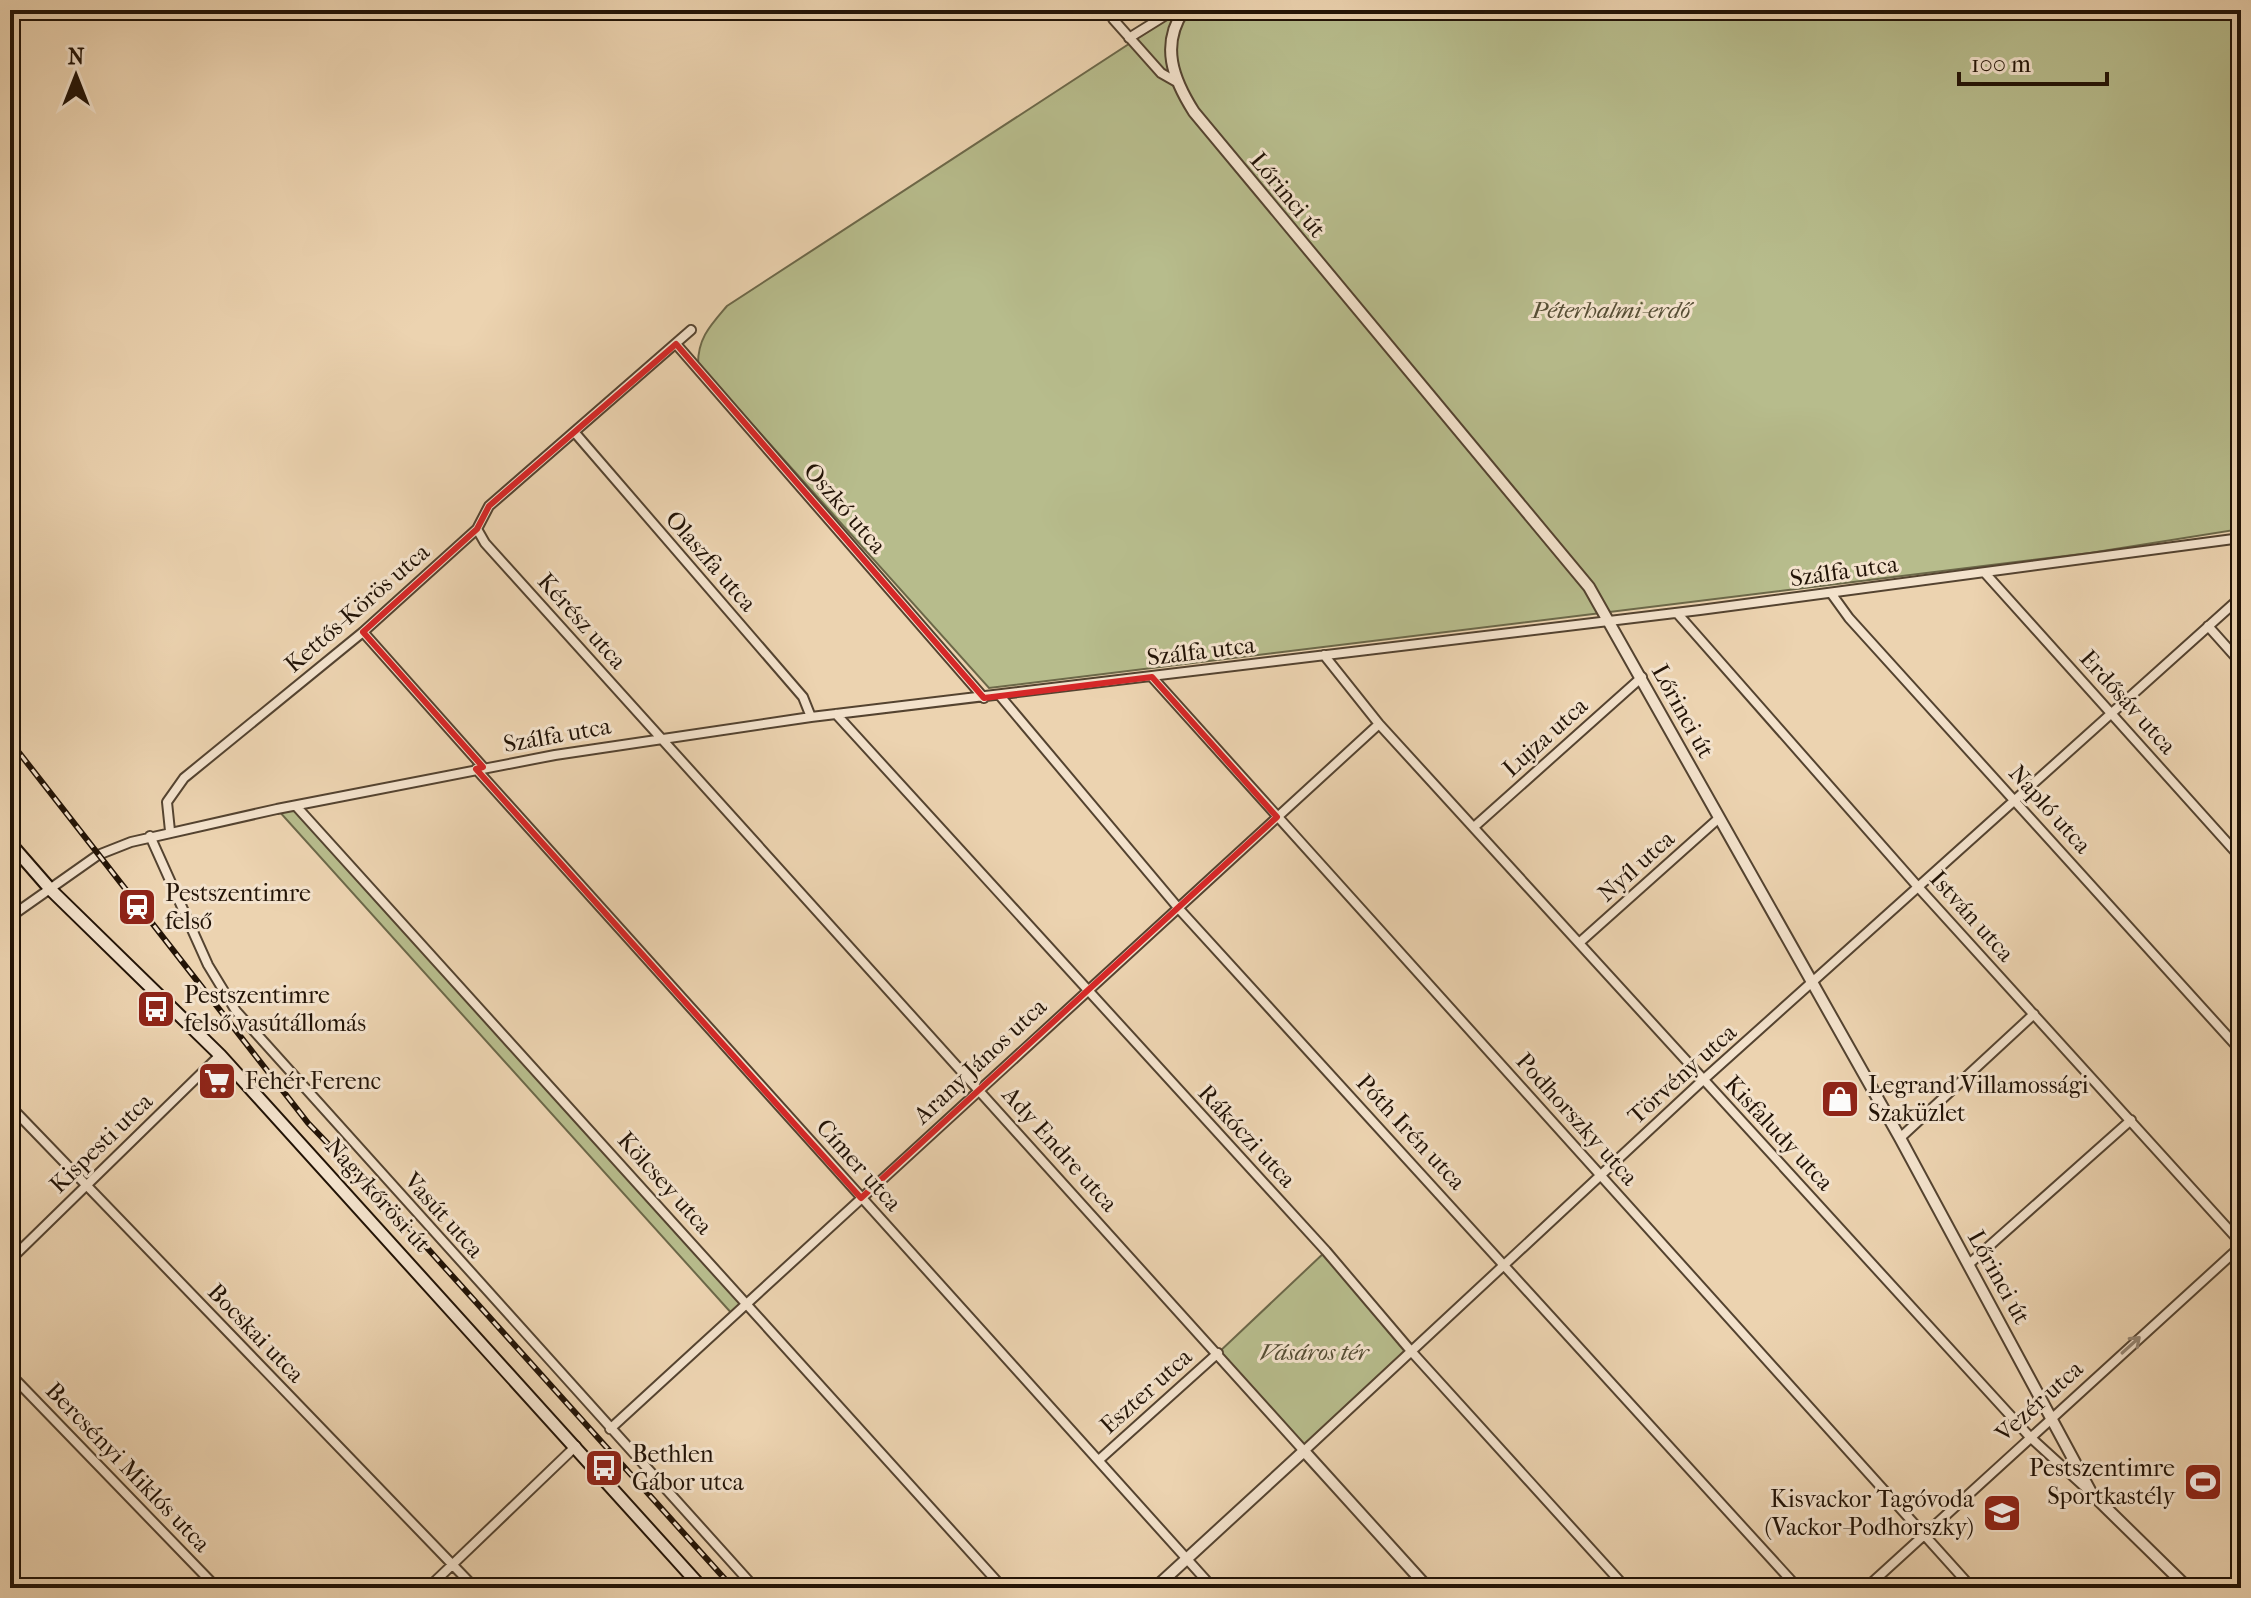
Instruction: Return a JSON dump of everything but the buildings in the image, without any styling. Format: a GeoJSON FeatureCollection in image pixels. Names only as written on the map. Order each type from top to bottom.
{"type":"FeatureCollection","features":[{"type":"Feature","properties":{"kind":"main road","name":"Nagykőrösi út"},"geometry":{"type":"LineString","coordinates":[[10,843],[51,890],[220,1055],[702,1588]]}},
{"type":"Feature","properties":{"kind":"street"},"geometry":{"type":"LineString","coordinates":[[1129,38],[1174,10]]}},
{"type":"Feature","properties":{"kind":"street","name":"Lőrinci út"},"geometry":{"type":"LineString","coordinates":[[1184,10],[1171,43],[1175,81],[1210,134],[1441,407],[1589,587],[1610,619],[1812,986],[1900,1138],[2092,1494]]}},
{"type":"Feature","properties":{"kind":"street"},"geometry":{"type":"LineString","coordinates":[[1113,19],[1161,73],[1175,81]]}},
{"type":"Feature","properties":{"kind":"street","name":"Kettős-Körös utca"},"geometry":{"type":"LineString","coordinates":[[170,831],[167,802],[184,778],[363,632],[477,529],[489,506],[576,434],[691,330]]}},
{"type":"Feature","properties":{"kind":"street","name":"Oszkó utca"},"geometry":{"type":"LineString","coordinates":[[676,344],[984,698]]}},
{"type":"Feature","properties":{"kind":"street","name":"Olaszfa utca"},"geometry":{"type":"LineString","coordinates":[[576,434],[803,697],[811,717]]}},
{"type":"Feature","properties":{"kind":"street","name":"Kérész utca"},"geometry":{"type":"LineString","coordinates":[[477,529],[485,543],[660,738]]}},
{"type":"Feature","properties":{"kind":"street","name":"Szálfa utca"},"geometry":{"type":"LineString","coordinates":[[170,831],[480,768],[660,738],[811,717],[1001,697],[1677,613],[2241,538]]}},
{"type":"Feature","properties":{"kind":"street","name":"Erdősáv utca"},"geometry":{"type":"LineString","coordinates":[[1985,573],[2241,858]]}},
{"type":"Feature","properties":{"kind":"street","name":"Napló utca"},"geometry":{"type":"LineString","coordinates":[[1831,593],[1849,618],[2241,1051]]}},
{"type":"Feature","properties":{"kind":"street","name":"Törvény utca"},"geometry":{"type":"LineString","coordinates":[[1155,1588],[1703,1080],[1812,986],[2014,799],[2241,597]]}},
{"type":"Feature","properties":{"kind":"street","name":"István utca"},"geometry":{"type":"LineString","coordinates":[[1677,613],[1919,888],[2241,1244]]}},
{"type":"Feature","properties":{"kind":"street"},"geometry":{"type":"LineString","coordinates":[[2208,626],[2241,663]]}},
{"type":"Feature","properties":{"kind":"street","name":"Címer utca"},"geometry":{"type":"LineString","coordinates":[[363,632],[861,1198],[1100,1459],[1213,1588]]}},
{"type":"Feature","properties":{"kind":"street","name":"Kisfaludy utca"},"geometry":{"type":"LineString","coordinates":[[1324,655],[1379,724],[2030,1437],[2188,1588]]}},
{"type":"Feature","properties":{"kind":"street","name":"Podhorszky utca"},"geometry":{"type":"LineString","coordinates":[[1152,677],[1972,1588]]}},
{"type":"Feature","properties":{"kind":"street","name":"Lujza utca"},"geometry":{"type":"LineString","coordinates":[[1474,827],[1642,677]]}},
{"type":"Feature","properties":{"kind":"street","name":"Póth Irén utca"},"geometry":{"type":"LineString","coordinates":[[1001,697],[1180,910],[1506,1264],[1798,1588]]}},
{"type":"Feature","properties":{"kind":"street","name":"Rákóczi utca"},"geometry":{"type":"LineString","coordinates":[[836,714],[1326,1251],[1411,1351],[1626,1588]]}},
{"type":"Feature","properties":{"kind":"street","name":"Arany János utca"},"geometry":{"type":"LineString","coordinates":[[610,1429],[1086,991],[1180,910],[1379,724]]}},
{"type":"Feature","properties":{"kind":"street","name":"Ady Endre utca"},"geometry":{"type":"LineString","coordinates":[[660,738],[1428,1588]]}},
{"type":"Feature","properties":{"kind":"street","name":"Kölcsey utca"},"geometry":{"type":"LineString","coordinates":[[296,806],[1003,1588]]}},
{"type":"Feature","properties":{"kind":"street","name":"Nyíl utca"},"geometry":{"type":"LineString","coordinates":[[1579,943],[1719,818]]}},
{"type":"Feature","properties":{"kind":"street"},"geometry":{"type":"LineString","coordinates":[[10,917],[98,855],[170,831]]}},
{"type":"Feature","properties":{"kind":"street","name":"Vasút utca"},"geometry":{"type":"LineString","coordinates":[[150,836],[213,975],[236,1011],[755,1588]]}},
{"type":"Feature","properties":{"kind":"street"},"geometry":{"type":"LineString","coordinates":[[1900,1138],[2034,1014]]}},
{"type":"Feature","properties":{"kind":"street","name":"Kispesti utca"},"geometry":{"type":"LineString","coordinates":[[10,1260],[220,1055]]}},
{"type":"Feature","properties":{"kind":"street","name":"Bocskai utca"},"geometry":{"type":"LineString","coordinates":[[10,1106],[475,1588]]}},
{"type":"Feature","properties":{"kind":"street"},"geometry":{"type":"LineString","coordinates":[[1969,1264],[2131,1120]]}},
{"type":"Feature","properties":{"kind":"street","name":"Vezér utca"},"geometry":{"type":"LineString","coordinates":[[1866,1588],[2241,1244]]}},
{"type":"Feature","properties":{"kind":"street","name":"Eszter utca"},"geometry":{"type":"LineString","coordinates":[[1100,1459],[1218,1353]]}},
{"type":"Feature","properties":{"kind":"street","name":"Bercsényi Miklós utca"},"geometry":{"type":"LineString","coordinates":[[10,1374],[217,1588]]}},
{"type":"Feature","properties":{"kind":"street"},"geometry":{"type":"LineString","coordinates":[[428,1588],[576,1446]]}},
{"type":"Feature","properties":{"kind":"highlighted area"},"geometry":{"type":"Polygon","coordinates":[[[676,344],[984,698],[1152,677],[1277,817],[861,1198],[476,769],[483,767],[363,632],[477,529],[489,506],[676,344]]]}},
{"type":"Feature","properties":{"kind":"green space","name":"Péterhalmi-erdő"},"geometry":{"type":"Polygon","coordinates":[[[1181,10],[2241,10],[2241,529],[2090,553],[989,688],[698,364],[700,347],[710,326],[727,306],[1181,10]]]}},
{"type":"Feature","properties":{"kind":"green space"},"geometry":{"type":"Polygon","coordinates":[[[296,806],[747,1303],[734,1316],[277,809],[296,806]]]}},
{"type":"Feature","properties":{"kind":"green space","name":"Vásáros tér"},"geometry":{"type":"Polygon","coordinates":[[[1326,1251],[1411,1351],[1304,1451],[1218,1353],[1326,1251]]]}},
{"type":"Feature","properties":{"kind":"railway"},"geometry":{"type":"LineString","coordinates":[[10,741],[308,1123],[411,1230],[733,1588]]}},
{"type":"Feature","properties":{"kind":"place","name":"Pestszentimre felső"},"geometry":{"type":"Point","coordinates":[137,907]}},
{"type":"Feature","properties":{"kind":"place","name":"Pestszentimre felső vasútállomás"},"geometry":{"type":"Point","coordinates":[156,1009]}},
{"type":"Feature","properties":{"kind":"place","name":"Fehér Ferenc"},"geometry":{"type":"Point","coordinates":[217,1081]}},
{"type":"Feature","properties":{"kind":"place","name":"Legrand Villamossági Szaküzlet"},"geometry":{"type":"Point","coordinates":[1840,1099]}},
{"type":"Feature","properties":{"kind":"place","name":"Bethlen Gábor utca"},"geometry":{"type":"Point","coordinates":[604,1468]}},
{"type":"Feature","properties":{"kind":"place","name":"Pestszentimre Sportkastély"},"geometry":{"type":"Point","coordinates":[2203,1482]}},
{"type":"Feature","properties":{"kind":"place","name":"Kisvackor Tagóvoda (Vackor-Podhorszky)"},"geometry":{"type":"Point","coordinates":[2002,1513]}}]}
